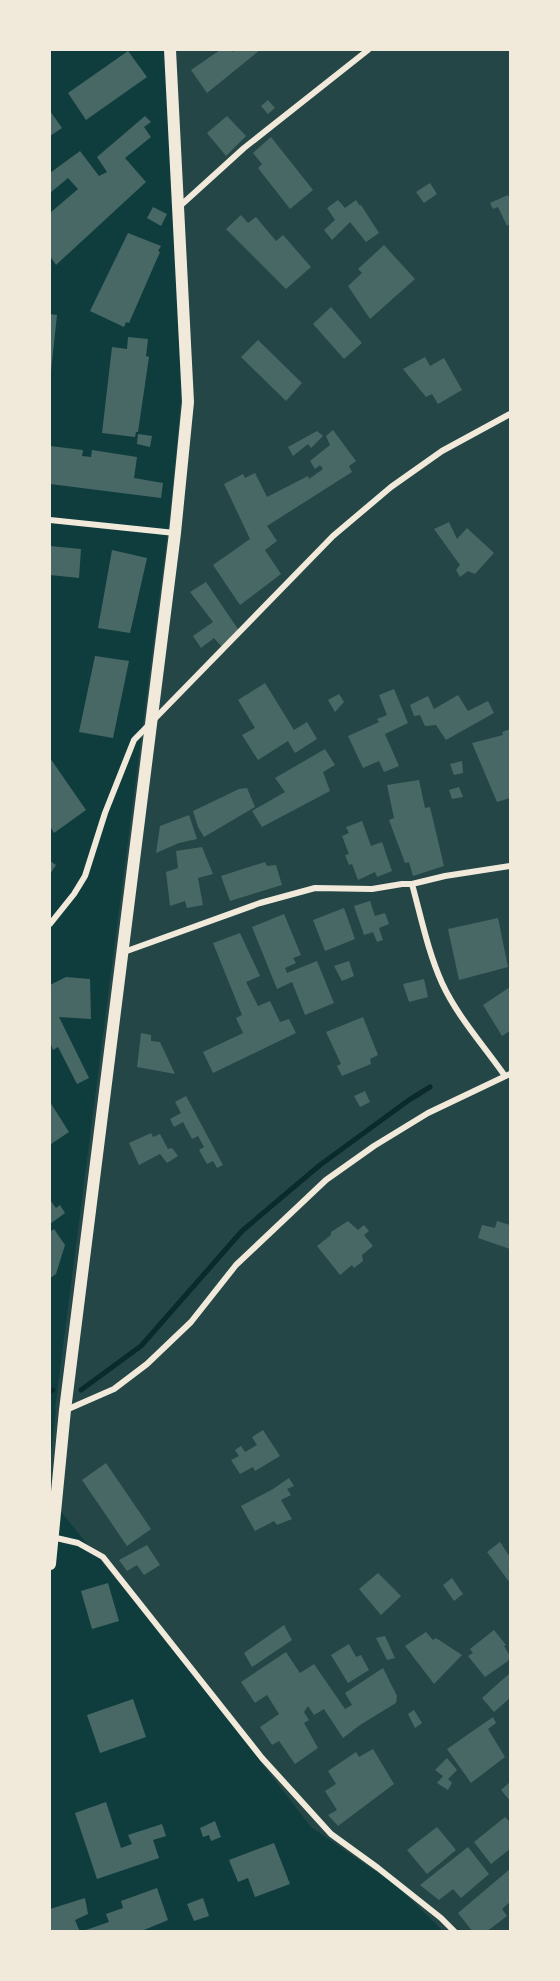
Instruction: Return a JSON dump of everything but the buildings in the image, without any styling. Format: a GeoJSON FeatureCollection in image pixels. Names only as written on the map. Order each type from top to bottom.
{"type":"FeatureCollection","features":[{"type":"Feature","properties":{"kind":"main road"},"geometry":{"type":"LineString","coordinates":[[50,1564],[65,1410],[158,678],[188,402],[170,50]]}},
{"type":"Feature","properties":{"kind":"street"},"geometry":{"type":"LineString","coordinates":[[179,207],[244,148],[368,50]]}},
{"type":"Feature","properties":{"kind":"street"},"geometry":{"type":"LineString","coordinates":[[50,924],[85,876],[109,802],[134,740],[342,529],[391,487],[441,451],[510,414]]}},
{"type":"Feature","properties":{"kind":"street"},"geometry":{"type":"LineString","coordinates":[[50,520],[175,533]]}},
{"type":"Feature","properties":{"kind":"street"},"geometry":{"type":"LineString","coordinates":[[124,952],[260,903],[315,888],[372,889],[510,866]]}},
{"type":"Feature","properties":{"kind":"street"},"geometry":{"type":"LineString","coordinates":[[65,1410],[114,1389],[147,1364],[191,1322],[236,1265],[326,1180],[374,1146],[428,1113],[508,1075],[455,1006],[442,984],[431,955],[412,884]]}},
{"type":"Feature","properties":{"kind":"street"},"geometry":{"type":"LineString","coordinates":[[52,1537],[78,1543],[103,1557],[262,1758],[331,1834],[378,1868],[441,1918],[455,1932]]}},
{"type":"Feature","properties":{"kind":"shaded area"},"geometry":{"type":"Polygon","coordinates":[[[165,50],[510,50],[510,1931],[443,1931],[397,1886],[311,1827],[199,1682],[50,1498],[50,1464],[55,1409],[170,514],[183,381],[165,50]]]}},
{"type":"Feature","properties":{"kind":"waterway"},"geometry":{"type":"LineString","coordinates":[[81,1390],[141,1346],[242,1231],[320,1165],[430,1087]]}}]}
